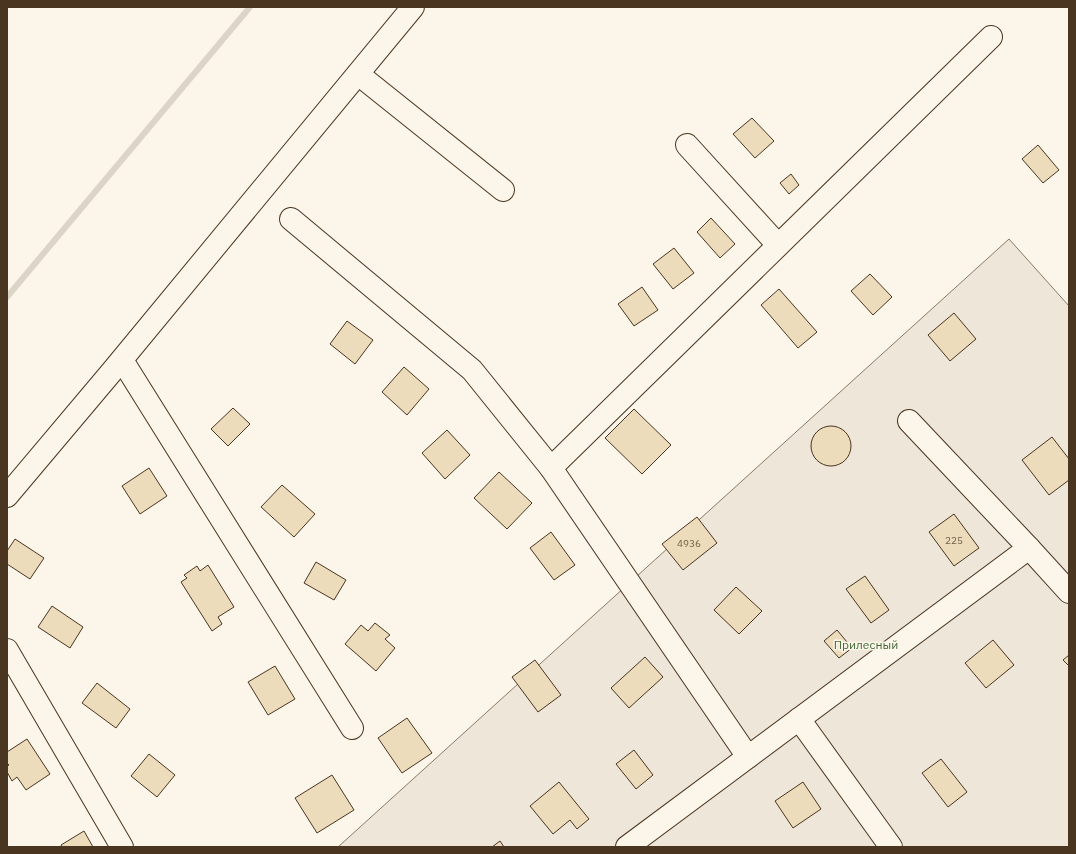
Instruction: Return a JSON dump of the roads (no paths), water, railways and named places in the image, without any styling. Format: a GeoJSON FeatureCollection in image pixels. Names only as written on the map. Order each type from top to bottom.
{"type":"FeatureCollection","features":[{"type":"Feature","properties":{"kind":"street"},"geometry":{"type":"LineString","coordinates":[[7,496],[122,360],[413,7]]}},
{"type":"Feature","properties":{"kind":"street"},"geometry":{"type":"LineString","coordinates":[[551,468],[991,37]]}},
{"type":"Feature","properties":{"kind":"street"},"geometry":{"type":"LineString","coordinates":[[358,74],[503,190]]}},
{"type":"Feature","properties":{"kind":"street"},"geometry":{"type":"LineString","coordinates":[[687,145],[778,245]]}},
{"type":"Feature","properties":{"kind":"street"},"geometry":{"type":"LineString","coordinates":[[291,219],[472,370],[551,468],[748,757]]}},
{"type":"Feature","properties":{"kind":"street"},"geometry":{"type":"LineString","coordinates":[[122,360],[352,728]]}},
{"type":"Feature","properties":{"kind":"street"},"geometry":{"type":"LineString","coordinates":[[909,421],[1069,592]]}},
{"type":"Feature","properties":{"kind":"street"},"geometry":{"type":"LineString","coordinates":[[627,847],[1029,548]]}},
{"type":"Feature","properties":{"kind":"street"},"geometry":{"type":"LineString","coordinates":[[7,650],[122,847]]}},
{"type":"Feature","properties":{"kind":"street"},"geometry":{"type":"LineString","coordinates":[[799,719],[891,847]]}},
{"type":"Feature","properties":{"kind":"waterway"},"geometry":{"type":"LineString","coordinates":[[7,297],[250,7]]}},
{"type":"Feature","properties":{"kind":"park label","name":"Прилесный"},"geometry":{"type":"Point","coordinates":[866,644]}}]}
